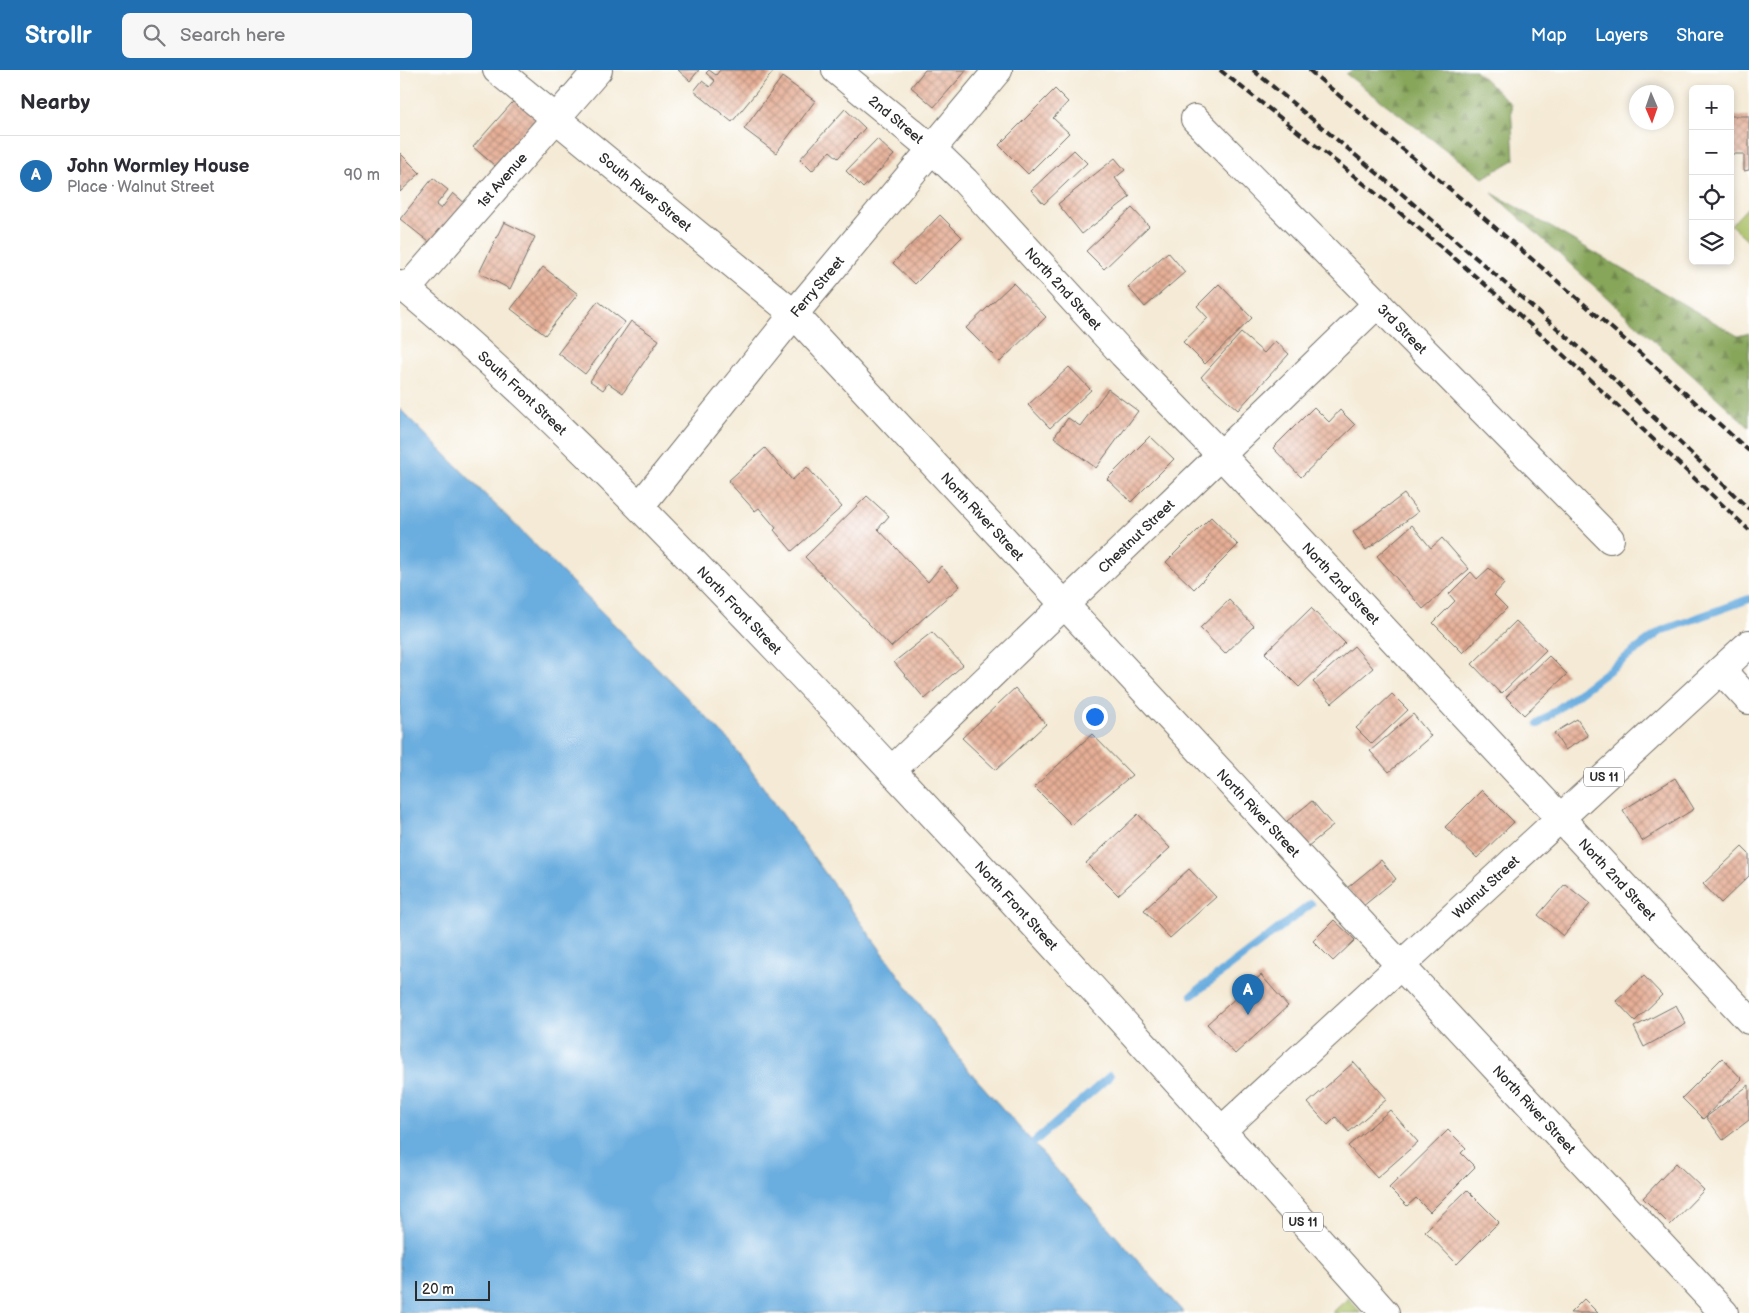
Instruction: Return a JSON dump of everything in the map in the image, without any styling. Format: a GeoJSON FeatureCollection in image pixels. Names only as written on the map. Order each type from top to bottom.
{"type":"FeatureCollection","features":[{"type":"Feature","properties":{"kind":"street","name":"South River Street"},"geometry":{"type":"LineString","coordinates":[[497,70],[794,314]]}},
{"type":"Feature","properties":{"kind":"street","name":"1st Avenue"},"geometry":{"type":"LineString","coordinates":[[403,287],[556,120],[598,70]]}},
{"type":"Feature","properties":{"kind":"street","name":"2nd Street"},"geometry":{"type":"LineString","coordinates":[[836,70],[932,149]]}},
{"type":"Feature","properties":{"kind":"street","name":"Ferry Street"},"geometry":{"type":"LineString","coordinates":[[640,506],[794,314],[998,70]]}},
{"type":"Feature","properties":{"kind":"street","name":"3rd Street"},"geometry":{"type":"LineString","coordinates":[[1195,119],[1610,539]]}},
{"type":"Feature","properties":{"kind":"street","name":"North 2nd Street"},"geometry":{"type":"LineString","coordinates":[[932,149],[1749,1020]]}},
{"type":"Feature","properties":{"kind":"street","name":"South Front Street"},"geometry":{"type":"LineString","coordinates":[[403,287],[508,377],[640,506]]}},
{"type":"Feature","properties":{"kind":"street","name":"Chestnut Street"},"geometry":{"type":"LineString","coordinates":[[892,770],[1064,604],[1222,456],[1378,303]]}},
{"type":"Feature","properties":{"kind":"street","name":"North River Street"},"geometry":{"type":"LineString","coordinates":[[794,314],[1724,1313]]}},
{"type":"Feature","properties":{"kind":"street","name":"North Front Street"},"geometry":{"type":"LineString","coordinates":[[640,506],[892,770],[1056,947],[1385,1313]]}},
{"type":"Feature","properties":{"kind":"street","name":"Walnut Street"},"geometry":{"type":"LineString","coordinates":[[1221,1131],[1749,644]]}},
{"type":"Feature","properties":{"kind":"street"},"geometry":{"type":"LineString","coordinates":[[1721,670],[1749,700]]}},
{"type":"Feature","properties":{"kind":"green space"},"geometry":{"type":"Polygon","coordinates":[[[1354,70],[1475,70],[1511,104],[1514,160],[1483,178],[1346,74],[1354,70]]]}},
{"type":"Feature","properties":{"kind":"green space"},"geometry":{"type":"Polygon","coordinates":[[[1492,193],[1738,336],[1749,333],[1749,427],[1492,193]]]}},
{"type":"Feature","properties":{"kind":"green space"},"geometry":{"type":"Polygon","coordinates":[[[1749,206],[1749,241],[1734,228],[1734,222],[1749,206]]]}},
{"type":"Feature","properties":{"kind":"green space"},"geometry":{"type":"Polygon","coordinates":[[[1348,1298],[1361,1313],[1332,1313],[1348,1298]]]}},
{"type":"Feature","properties":{"kind":"water"},"geometry":{"type":"Polygon","coordinates":[[[400,409],[729,740],[963,1064],[1184,1313],[400,1313],[400,409]]]}},
{"type":"Feature","properties":{"kind":"building"},"geometry":{"type":"Polygon","coordinates":[[[678,70],[699,70],[690,81],[678,70]]]}},
{"type":"Feature","properties":{"kind":"building"},"geometry":{"type":"Polygon","coordinates":[[[709,70],[716,75],[720,70],[770,70],[773,72],[732,122],[694,91],[702,81],[710,87],[715,81],[706,73],[709,70]]]}},
{"type":"Feature","properties":{"kind":"building"},"geometry":{"type":"Polygon","coordinates":[[[925,70],[967,70],[934,107],[911,87],[925,70]]]}},
{"type":"Feature","properties":{"kind":"building"},"geometry":{"type":"Polygon","coordinates":[[[782,77],[815,101],[776,153],[744,129],[782,77]]]}},
{"type":"Feature","properties":{"kind":"building"},"geometry":{"type":"Polygon","coordinates":[[[1055,89],[1068,102],[1053,118],[1069,133],[1028,174],[999,145],[1055,89]]]}},
{"type":"Feature","properties":{"kind":"building"},"geometry":{"type":"Polygon","coordinates":[[[519,95],[546,119],[501,171],[473,147],[519,95]]]}},
{"type":"Feature","properties":{"kind":"building"},"geometry":{"type":"Polygon","coordinates":[[[845,109],[865,128],[838,158],[830,151],[812,171],[800,159],[845,109]]]}},
{"type":"Feature","properties":{"kind":"building"},"geometry":{"type":"Polygon","coordinates":[[[1734,116],[1749,116],[1749,170],[1744,171],[1744,154],[1734,154],[1734,116]]]}},
{"type":"Feature","properties":{"kind":"building"},"geometry":{"type":"Polygon","coordinates":[[[877,139],[894,155],[863,188],[846,171],[877,139]]]}},
{"type":"Feature","properties":{"kind":"building"},"geometry":{"type":"Polygon","coordinates":[[[1074,150],[1087,163],[1044,204],[1031,190],[1074,150]]]}},
{"type":"Feature","properties":{"kind":"building"},"geometry":{"type":"Polygon","coordinates":[[[400,153],[420,173],[400,192],[400,153]]]}},
{"type":"Feature","properties":{"kind":"building"},"geometry":{"type":"Polygon","coordinates":[[[1115,158],[1125,170],[1115,178],[1130,197],[1082,234],[1058,204],[1115,158]]]}},
{"type":"Feature","properties":{"kind":"building"},"geometry":{"type":"Polygon","coordinates":[[[433,178],[448,190],[436,205],[441,209],[453,193],[467,205],[434,246],[400,219],[433,178]]]}},
{"type":"Feature","properties":{"kind":"building"},"geometry":{"type":"Polygon","coordinates":[[[1132,208],[1149,226],[1104,269],[1086,251],[1132,208]]]}},
{"type":"Feature","properties":{"kind":"building"},"geometry":{"type":"Polygon","coordinates":[[[940,215],[962,237],[915,284],[893,263],[940,215]]]}},
{"type":"Feature","properties":{"kind":"building"},"geometry":{"type":"Polygon","coordinates":[[[504,222],[535,237],[510,289],[479,273],[504,222]]]}},
{"type":"Feature","properties":{"kind":"building"},"geometry":{"type":"Polygon","coordinates":[[[1168,252],[1185,272],[1145,307],[1128,287],[1168,252]]]}},
{"type":"Feature","properties":{"kind":"building"},"geometry":{"type":"Polygon","coordinates":[[[543,267],[578,294],[545,335],[511,309],[543,267]]]}},
{"type":"Feature","properties":{"kind":"building"},"geometry":{"type":"Polygon","coordinates":[[[1013,283],[1046,317],[1000,362],[966,328],[1013,283]]]}},
{"type":"Feature","properties":{"kind":"building"},"geometry":{"type":"Polygon","coordinates":[[[1219,284],[1252,318],[1205,364],[1183,342],[1208,318],[1197,306],[1219,284]]]}},
{"type":"Feature","properties":{"kind":"building"},"geometry":{"type":"Polygon","coordinates":[[[598,301],[625,322],[585,374],[558,353],[598,301]]]}},
{"type":"Feature","properties":{"kind":"building"},"geometry":{"type":"Polygon","coordinates":[[[631,321],[659,340],[623,393],[608,383],[603,390],[590,381],[631,321]]]}},
{"type":"Feature","properties":{"kind":"building"},"geometry":{"type":"Polygon","coordinates":[[[1241,333],[1264,353],[1275,341],[1289,354],[1238,410],[1201,377],[1241,333]]]}},
{"type":"Feature","properties":{"kind":"building"},"geometry":{"type":"Polygon","coordinates":[[[1069,367],[1091,390],[1050,428],[1028,405],[1069,367]]]}},
{"type":"Feature","properties":{"kind":"building"},"geometry":{"type":"Polygon","coordinates":[[[1108,389],[1138,411],[1096,468],[1054,437],[1068,418],[1080,426],[1108,389]]]}},
{"type":"Feature","properties":{"kind":"building"},"geometry":{"type":"Polygon","coordinates":[[[1314,407],[1329,422],[1340,410],[1355,425],[1301,477],[1273,448],[1314,407]]]}},
{"type":"Feature","properties":{"kind":"building"},"geometry":{"type":"Polygon","coordinates":[[[1150,436],[1174,459],[1131,502],[1107,479],[1150,436]]]}},
{"type":"Feature","properties":{"kind":"building"},"geometry":{"type":"Polygon","coordinates":[[[765,448],[792,480],[807,467],[842,507],[792,551],[759,508],[755,511],[728,481],[765,448]]]}},
{"type":"Feature","properties":{"kind":"building"},"geometry":{"type":"Polygon","coordinates":[[[1404,494],[1418,512],[1366,550],[1353,532],[1404,494]]]}},
{"type":"Feature","properties":{"kind":"building"},"geometry":{"type":"Polygon","coordinates":[[[867,496],[889,516],[878,529],[928,582],[941,566],[960,586],[891,647],[805,557],[867,496]]]}},
{"type":"Feature","properties":{"kind":"building"},"geometry":{"type":"Polygon","coordinates":[[[1211,517],[1238,545],[1194,589],[1166,562],[1211,517]]]}},
{"type":"Feature","properties":{"kind":"building"},"geometry":{"type":"Polygon","coordinates":[[[1412,525],[1431,548],[1442,538],[1469,569],[1423,609],[1377,556],[1412,525]]]}},
{"type":"Feature","properties":{"kind":"building"},"geometry":{"type":"Polygon","coordinates":[[[1489,568],[1505,583],[1494,595],[1507,608],[1463,653],[1433,623],[1455,601],[1449,594],[1471,572],[1477,579],[1489,568]]]}},
{"type":"Feature","properties":{"kind":"building"},"geometry":{"type":"Polygon","coordinates":[[[1229,600],[1254,626],[1225,654],[1200,628],[1229,600]]]}},
{"type":"Feature","properties":{"kind":"building"},"geometry":{"type":"Polygon","coordinates":[[[1311,608],[1345,643],[1299,687],[1265,653],[1311,608]]]}},
{"type":"Feature","properties":{"kind":"building"},"geometry":{"type":"Polygon","coordinates":[[[1516,621],[1546,650],[1501,694],[1472,664],[1516,621]]]}},
{"type":"Feature","properties":{"kind":"building"},"geometry":{"type":"Polygon","coordinates":[[[932,632],[963,665],[925,699],[894,662],[932,632]]]}},
{"type":"Feature","properties":{"kind":"building"},"geometry":{"type":"Polygon","coordinates":[[[1354,646],[1373,668],[1332,703],[1313,682],[1354,646]]]}},
{"type":"Feature","properties":{"kind":"building"},"geometry":{"type":"Polygon","coordinates":[[[1549,656],[1567,674],[1524,715],[1506,697],[1549,656]]]}},
{"type":"Feature","properties":{"kind":"building"},"geometry":{"type":"Polygon","coordinates":[[[1015,688],[1046,724],[996,770],[962,738],[1015,688]]]}},
{"type":"Feature","properties":{"kind":"building"},"geometry":{"type":"Polygon","coordinates":[[[1392,694],[1408,710],[1372,744],[1356,728],[1392,694]]]}},
{"type":"Feature","properties":{"kind":"building"},"geometry":{"type":"Polygon","coordinates":[[[1413,714],[1431,736],[1389,772],[1370,751],[1413,714]]]}},
{"type":"Feature","properties":{"kind":"building"},"geometry":{"type":"Polygon","coordinates":[[[1577,719],[1588,736],[1565,750],[1554,733],[1577,719]]]}},
{"type":"Feature","properties":{"kind":"building"},"geometry":{"type":"Polygon","coordinates":[[[1092,734],[1132,775],[1072,825],[1034,787],[1092,734]]]}},
{"type":"Feature","properties":{"kind":"building"},"geometry":{"type":"Polygon","coordinates":[[[1675,778],[1694,809],[1642,841],[1623,810],[1675,778]]]}},
{"type":"Feature","properties":{"kind":"building"},"geometry":{"type":"Polygon","coordinates":[[[1482,790],[1514,822],[1477,858],[1445,827],[1482,790]]]}},
{"type":"Feature","properties":{"kind":"building"},"geometry":{"type":"Polygon","coordinates":[[[1312,801],[1333,826],[1307,847],[1287,821],[1312,801]]]}},
{"type":"Feature","properties":{"kind":"building"},"geometry":{"type":"Polygon","coordinates":[[[1138,814],[1170,848],[1118,895],[1086,863],[1138,814]]]}},
{"type":"Feature","properties":{"kind":"building"},"geometry":{"type":"Polygon","coordinates":[[[1742,847],[1749,854],[1749,876],[1721,903],[1703,884],[1742,847]]]}},
{"type":"Feature","properties":{"kind":"building"},"geometry":{"type":"Polygon","coordinates":[[[1381,860],[1396,879],[1362,907],[1347,888],[1381,860]]]}},
{"type":"Feature","properties":{"kind":"building"},"geometry":{"type":"Polygon","coordinates":[[[1189,869],[1216,897],[1170,938],[1144,910],[1189,869]]]}},
{"type":"Feature","properties":{"kind":"building"},"geometry":{"type":"Polygon","coordinates":[[[1565,884],[1590,904],[1563,936],[1538,915],[1565,884]]]}},
{"type":"Feature","properties":{"kind":"building"},"geometry":{"type":"Polygon","coordinates":[[[1334,920],[1355,940],[1333,961],[1313,941],[1334,920]]]}},
{"type":"Feature","properties":{"kind":"building"},"geometry":{"type":"Polygon","coordinates":[[[1261,975],[1288,1006],[1235,1054],[1207,1024],[1261,975]]]}},
{"type":"Feature","properties":{"kind":"building"},"geometry":{"type":"Polygon","coordinates":[[[1644,976],[1662,995],[1635,1021],[1616,1001],[1644,976]]]}},
{"type":"Feature","properties":{"kind":"building"},"geometry":{"type":"Polygon","coordinates":[[[1676,1005],[1686,1024],[1644,1047],[1634,1027],[1676,1005]]]}},
{"type":"Feature","properties":{"kind":"building"},"geometry":{"type":"Polygon","coordinates":[[[1722,1058],[1742,1079],[1703,1119],[1682,1098],[1722,1058]]]}},
{"type":"Feature","properties":{"kind":"building"},"geometry":{"type":"Polygon","coordinates":[[[1354,1062],[1387,1099],[1349,1132],[1336,1117],[1328,1125],[1308,1103],[1354,1062]]]}},
{"type":"Feature","properties":{"kind":"building"},"geometry":{"type":"Polygon","coordinates":[[[1749,1085],[1749,1120],[1723,1140],[1706,1117],[1749,1085]]]}},
{"type":"Feature","properties":{"kind":"building"},"geometry":{"type":"Polygon","coordinates":[[[1390,1110],[1418,1142],[1377,1178],[1348,1146],[1390,1110]]]}},
{"type":"Feature","properties":{"kind":"building"},"geometry":{"type":"Polygon","coordinates":[[[1448,1130],[1466,1148],[1461,1153],[1475,1167],[1430,1212],[1416,1198],[1407,1206],[1389,1188],[1448,1130]]]}},
{"type":"Feature","properties":{"kind":"building"},"geometry":{"type":"Polygon","coordinates":[[[1676,1163],[1704,1190],[1670,1225],[1643,1198],[1676,1163]]]}},
{"type":"Feature","properties":{"kind":"building"},"geometry":{"type":"Polygon","coordinates":[[[1467,1190],[1499,1222],[1457,1264],[1425,1231],[1467,1190]]]}},
{"type":"Feature","properties":{"kind":"building"},"geometry":{"type":"Polygon","coordinates":[[[1584,1299],[1598,1313],[1570,1313],[1584,1299]]]}},
{"type":"Feature","properties":{"kind":"waterway"},"geometry":{"type":"LineString","coordinates":[[1538,724],[1661,631],[1749,599]]}},
{"type":"Feature","properties":{"kind":"waterway"},"geometry":{"type":"LineString","coordinates":[[1192,995],[1311,904]]}},
{"type":"Feature","properties":{"kind":"waterway"},"geometry":{"type":"LineString","coordinates":[[1026,1147],[1110,1076]]}},
{"type":"Feature","properties":{"kind":"railway"},"geometry":{"type":"LineString","coordinates":[[1220,70],[1360,181],[1498,296],[1625,412],[1749,530]]}},
{"type":"Feature","properties":{"kind":"railway"},"geometry":{"type":"LineString","coordinates":[[1253,70],[1395,188],[1595,361],[1749,509]]}},
{"type":"Feature","properties":{"kind":"railway"},"geometry":{"type":"LineString","coordinates":[[1309,70],[1586,306],[1749,451]]}},
{"type":"Feature","properties":{"kind":"place","name":"John Wormley House"},"geometry":{"type":"Point","coordinates":[1248,1015]}}]}
